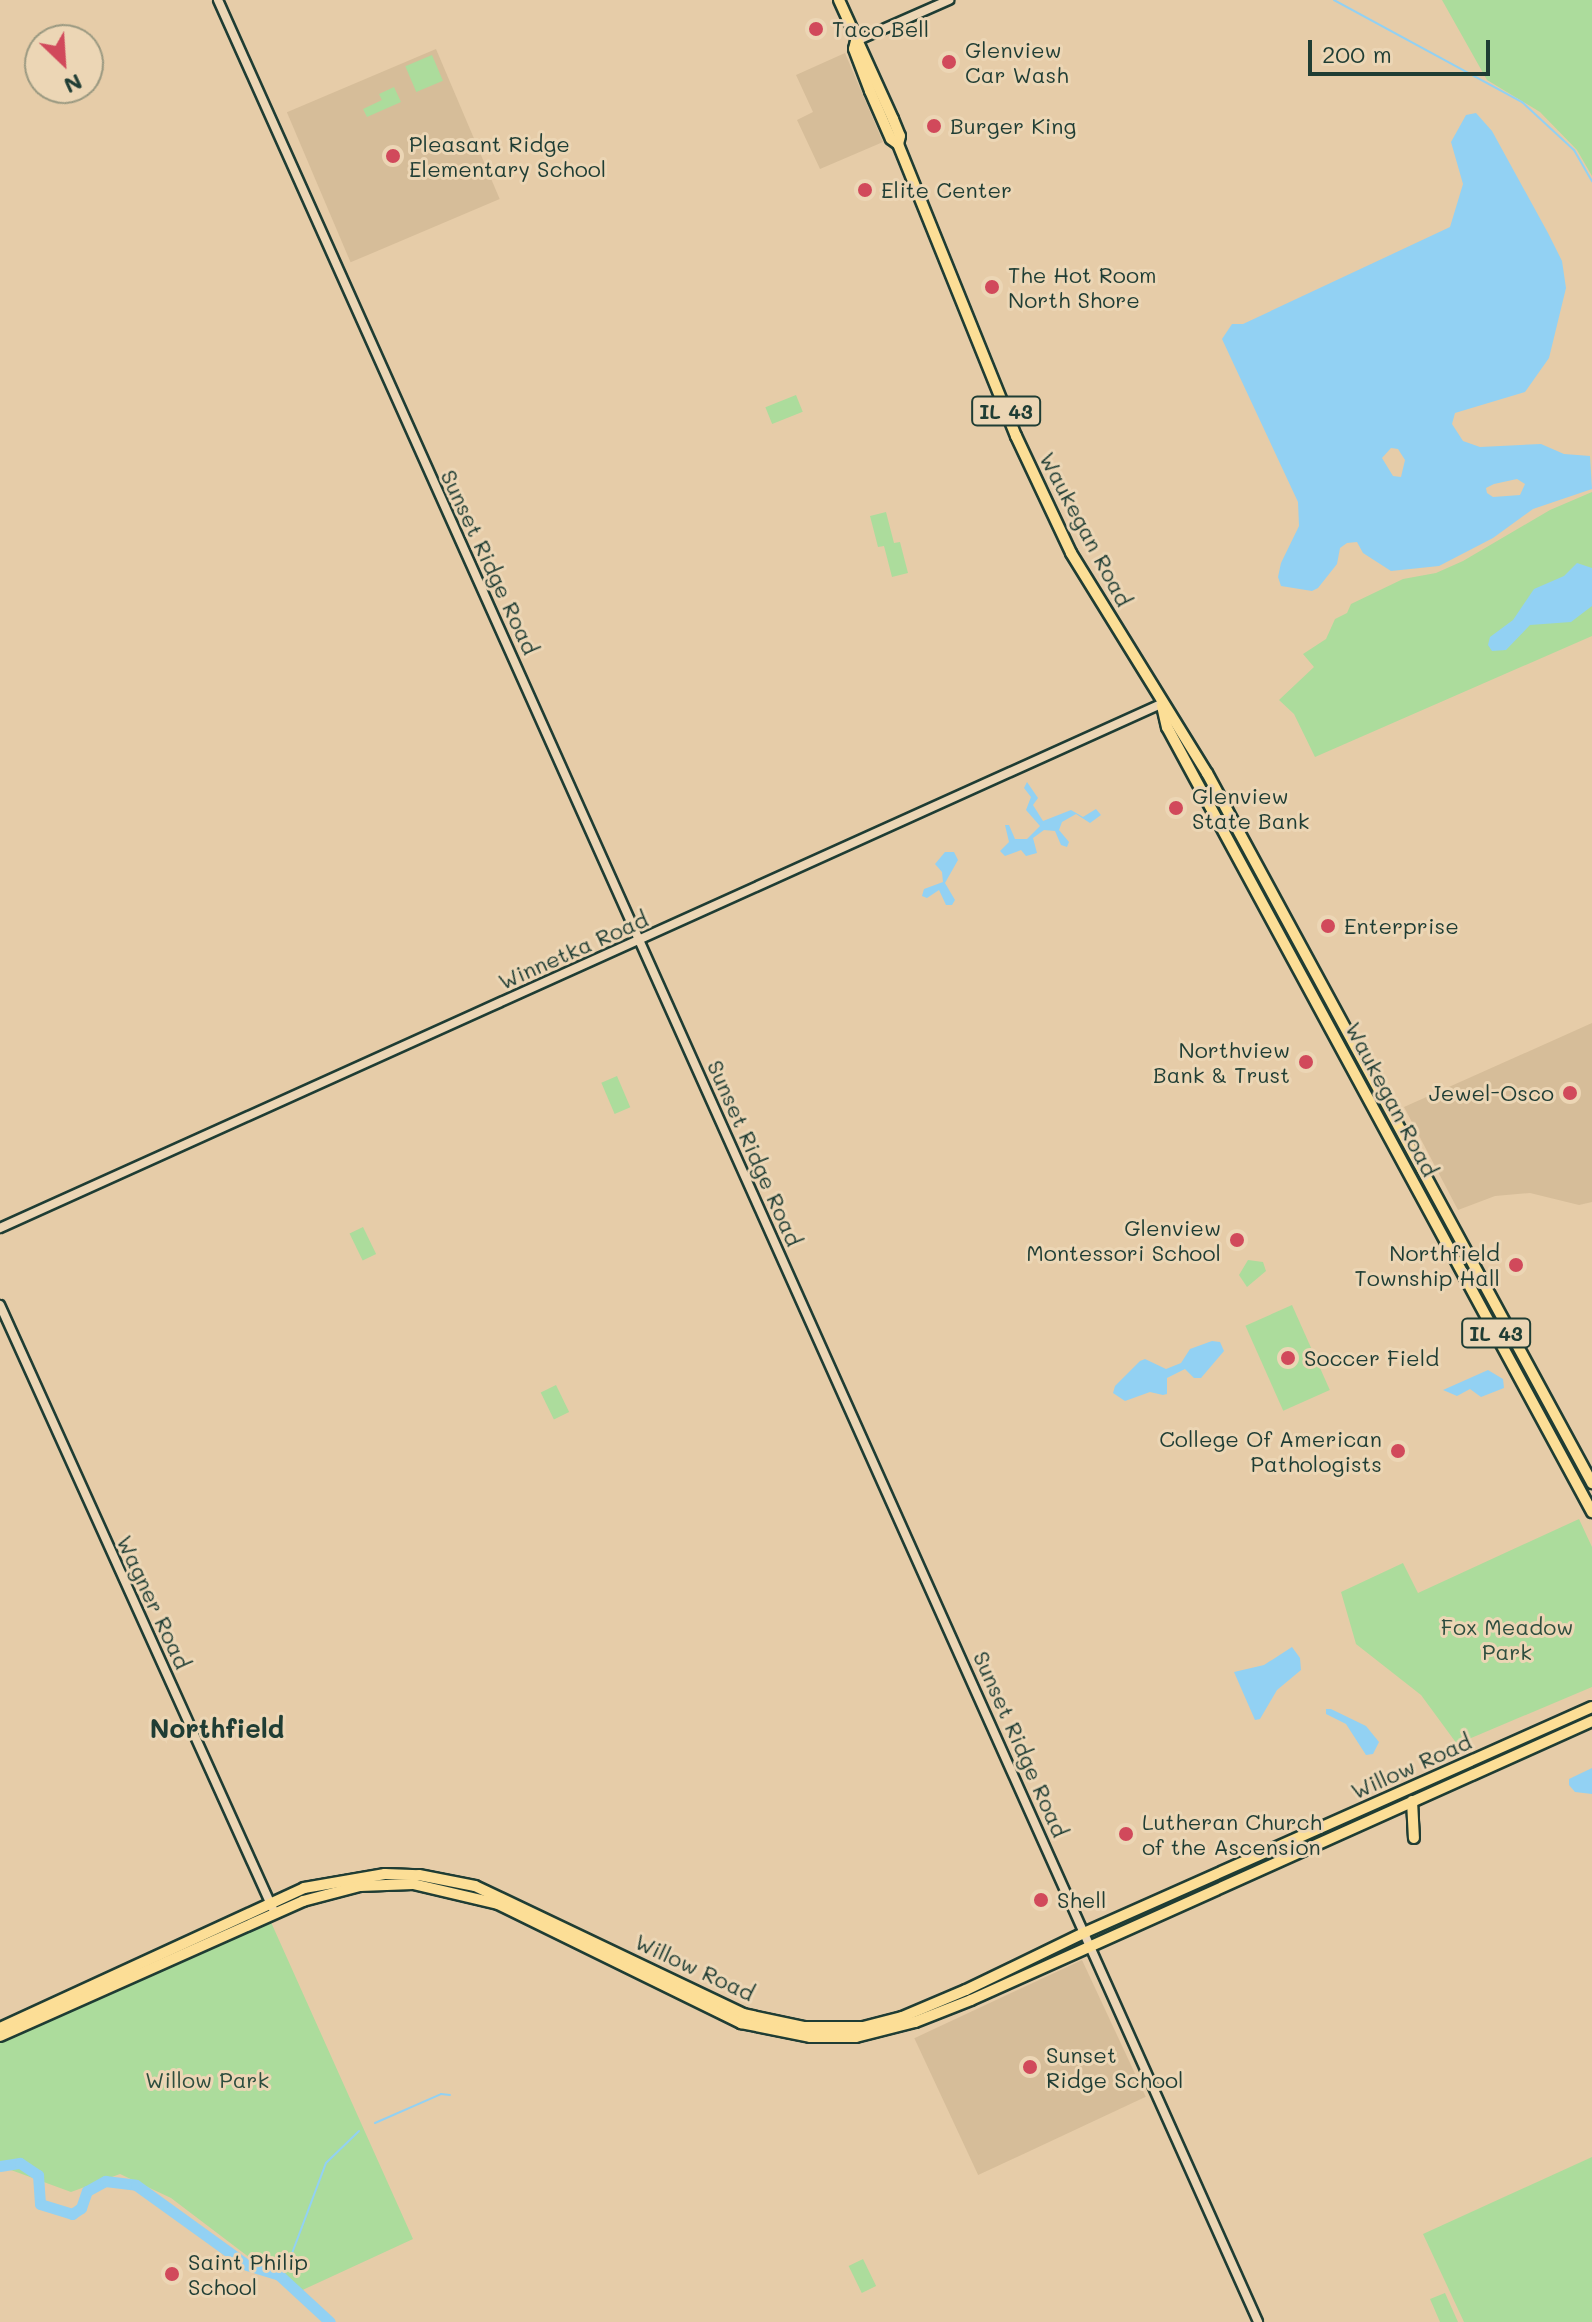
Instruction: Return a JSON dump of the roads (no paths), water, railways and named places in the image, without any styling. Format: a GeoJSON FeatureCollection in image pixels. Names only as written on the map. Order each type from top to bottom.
{"type":"FeatureCollection","features":[{"type":"Feature","properties":{"kind":"main road","name":"Waukegan Road"},"geometry":{"type":"LineString","coordinates":[[839,0],[856,41],[854,49],[860,64],[891,139],[898,144],[1039,489],[1071,553],[1161,704],[1178,722],[1207,773],[1592,1512]]}},
{"type":"Feature","properties":{"kind":"main road","name":"Waukegan Road"},"geometry":{"type":"LineString","coordinates":[[1379,1104],[1592,1483]]}},
{"type":"Feature","properties":{"kind":"main road","name":"Willow Road"},"geometry":{"type":"LineString","coordinates":[[0,2036],[331,1881],[385,1874],[449,1880],[510,1900],[743,2014],[777,2024],[863,2027],[902,2017],[1592,1707]]}},
{"type":"Feature","properties":{"kind":"main road","name":"Willow Road"},"geometry":{"type":"LineString","coordinates":[[0,2028],[273,1909],[360,1886],[413,1884],[460,1892],[498,1904],[716,2014],[765,2030],[810,2037],[856,2037],[915,2022],[1592,1721]]}},
{"type":"Feature","properties":{"kind":"main road"},"geometry":{"type":"LineString","coordinates":[[1412,1801],[1414,1838]]}},
{"type":"Feature","properties":{"kind":"street","name":"Sunset Ridge Road"},"geometry":{"type":"LineString","coordinates":[[218,0],[1086,1932],[1156,2098],[1258,2322]]}},
{"type":"Feature","properties":{"kind":"street"},"geometry":{"type":"LineString","coordinates":[[856,41],[949,0]]}},
{"type":"Feature","properties":{"kind":"street","name":"Winnetka Road"},"geometry":{"type":"LineString","coordinates":[[0,1228],[1161,704]]}},
{"type":"Feature","properties":{"kind":"street","name":"Wagner Road"},"geometry":{"type":"LineString","coordinates":[[0,1305],[273,1909]]}},
{"type":"Feature","properties":{"kind":"water"},"geometry":{"type":"Polygon","coordinates":[[[1476,113],[1492,131],[1562,261],[1566,288],[1549,358],[1525,392],[1455,413],[1452,424],[1463,441],[1480,447],[1541,444],[1564,454],[1590,456],[1592,489],[1533,509],[1493,538],[1439,566],[1391,571],[1363,553],[1357,542],[1347,543],[1340,548],[1337,564],[1318,588],[1312,591],[1281,586],[1278,577],[1281,563],[1299,526],[1298,502],[1222,339],[1232,324],[1243,324],[1450,227],[1463,184],[1451,142],[1466,115],[1476,113]],[[1391,448],[1382,458],[1393,476],[1401,477],[1405,460],[1398,449],[1391,448]],[[1517,479],[1494,484],[1486,488],[1487,493],[1493,497],[1520,495],[1525,484],[1517,479]]]}},
{"type":"Feature","properties":{"kind":"water"},"geometry":{"type":"Polygon","coordinates":[[[1577,563],[1592,568],[1592,606],[1571,622],[1530,625],[1506,650],[1492,651],[1488,645],[1490,637],[1513,620],[1534,589],[1564,576],[1577,563]]]}},
{"type":"Feature","properties":{"kind":"water"},"geometry":{"type":"Polygon","coordinates":[[[1027,782],[1038,798],[1033,805],[1043,821],[1071,810],[1083,817],[1096,809],[1101,815],[1090,823],[1076,814],[1062,822],[1059,830],[1069,842],[1067,847],[1061,845],[1055,831],[1044,830],[1033,838],[1037,853],[1026,856],[1021,850],[1005,856],[1000,851],[1009,842],[1005,825],[1009,825],[1015,839],[1027,839],[1040,826],[1026,810],[1031,797],[1024,788],[1027,782]]]}},
{"type":"Feature","properties":{"kind":"water"},"geometry":{"type":"Polygon","coordinates":[[[945,852],[954,852],[958,860],[945,883],[955,900],[952,905],[946,905],[939,890],[927,898],[922,896],[924,889],[943,882],[942,872],[935,864],[945,852]]]}},
{"type":"Feature","properties":{"kind":"water"},"geometry":{"type":"Polygon","coordinates":[[[1212,1341],[1220,1342],[1224,1351],[1201,1378],[1194,1378],[1185,1369],[1167,1378],[1167,1394],[1150,1392],[1125,1401],[1113,1393],[1115,1386],[1140,1361],[1145,1359],[1166,1369],[1181,1363],[1190,1349],[1212,1341]]]}},
{"type":"Feature","properties":{"kind":"water"},"geometry":{"type":"Polygon","coordinates":[[[1488,1370],[1503,1379],[1504,1388],[1481,1397],[1470,1389],[1457,1396],[1443,1390],[1488,1370]]]}},
{"type":"Feature","properties":{"kind":"water"},"geometry":{"type":"Polygon","coordinates":[[[1292,1647],[1300,1658],[1301,1670],[1277,1690],[1260,1719],[1255,1720],[1234,1672],[1264,1665],[1292,1647]]]}},
{"type":"Feature","properties":{"kind":"water"},"geometry":{"type":"Polygon","coordinates":[[[1326,1709],[1366,1726],[1379,1742],[1373,1754],[1366,1755],[1346,1724],[1326,1714],[1326,1709]]]}},
{"type":"Feature","properties":{"kind":"water"},"geometry":{"type":"Polygon","coordinates":[[[1592,1768],[1592,1794],[1575,1792],[1569,1785],[1569,1779],[1592,1768]]]}},
{"type":"Feature","properties":{"kind":"waterway"},"geometry":{"type":"LineString","coordinates":[[1334,0],[1522,102],[1574,150],[1592,181]]}},
{"type":"Feature","properties":{"kind":"waterway"},"geometry":{"type":"LineString","coordinates":[[375,2123],[441,2094],[450,2095]]}},
{"type":"Feature","properties":{"kind":"waterway"},"geometry":{"type":"LineString","coordinates":[[247,2265],[291,2256],[326,2163],[359,2131]]}},
{"type":"Feature","properties":{"kind":"waterway"},"geometry":{"type":"LineString","coordinates":[[0,2166],[20,2163],[38,2175],[40,2204],[72,2214],[81,2208],[87,2191],[105,2181],[136,2185],[247,2265],[279,2275],[330,2322]]}},
{"type":"Feature","properties":{"kind":"place","name":"Taco Bell"},"geometry":{"type":"Point","coordinates":[816,29]}},
{"type":"Feature","properties":{"kind":"place","name":"Glenview Car Wash"},"geometry":{"type":"Point","coordinates":[949,62]}},
{"type":"Feature","properties":{"kind":"place","name":"Burger King"},"geometry":{"type":"Point","coordinates":[934,126]}},
{"type":"Feature","properties":{"kind":"place","name":"Pleasant Ridge Elementary School"},"geometry":{"type":"Point","coordinates":[393,156]}},
{"type":"Feature","properties":{"kind":"place","name":"Elite Center"},"geometry":{"type":"Point","coordinates":[865,190]}},
{"type":"Feature","properties":{"kind":"place","name":"The Hot Room North Shore"},"geometry":{"type":"Point","coordinates":[992,287]}},
{"type":"Feature","properties":{"kind":"place","name":"Glenview State Bank"},"geometry":{"type":"Point","coordinates":[1176,808]}},
{"type":"Feature","properties":{"kind":"place","name":"Enterprise"},"geometry":{"type":"Point","coordinates":[1328,926]}},
{"type":"Feature","properties":{"kind":"place","name":"Northview Bank & Trust"},"geometry":{"type":"Point","coordinates":[1306,1062]}},
{"type":"Feature","properties":{"kind":"place","name":"Jewel-Osco"},"geometry":{"type":"Point","coordinates":[1570,1093]}},
{"type":"Feature","properties":{"kind":"place","name":"Glenview Montessori School"},"geometry":{"type":"Point","coordinates":[1237,1240]}},
{"type":"Feature","properties":{"kind":"place","name":"Northfield Township Hall"},"geometry":{"type":"Point","coordinates":[1516,1265]}},
{"type":"Feature","properties":{"kind":"place","name":"Soccer Field"},"geometry":{"type":"Point","coordinates":[1288,1358]}},
{"type":"Feature","properties":{"kind":"place","name":"College Of American Pathologists"},"geometry":{"type":"Point","coordinates":[1398,1451]}},
{"type":"Feature","properties":{"kind":"place","name":"Lutheran Church of the Ascension"},"geometry":{"type":"Point","coordinates":[1126,1834]}},
{"type":"Feature","properties":{"kind":"place","name":"Shell"},"geometry":{"type":"Point","coordinates":[1041,1900]}},
{"type":"Feature","properties":{"kind":"place","name":"Sunset Ridge School"},"geometry":{"type":"Point","coordinates":[1030,2067]}},
{"type":"Feature","properties":{"kind":"place","name":"Saint Philip School"},"geometry":{"type":"Point","coordinates":[172,2274]}},
{"type":"Feature","properties":{"kind":"district","name":"Northfield"},"geometry":{"type":"Point","coordinates":[217,1729]}},
{"type":"Feature","properties":{"kind":"park label","name":"Fox Meadow Park"},"geometry":{"type":"Point","coordinates":[1507,1638]}},
{"type":"Feature","properties":{"kind":"park label","name":"Willow Park"},"geometry":{"type":"Point","coordinates":[207,2080]}}]}
